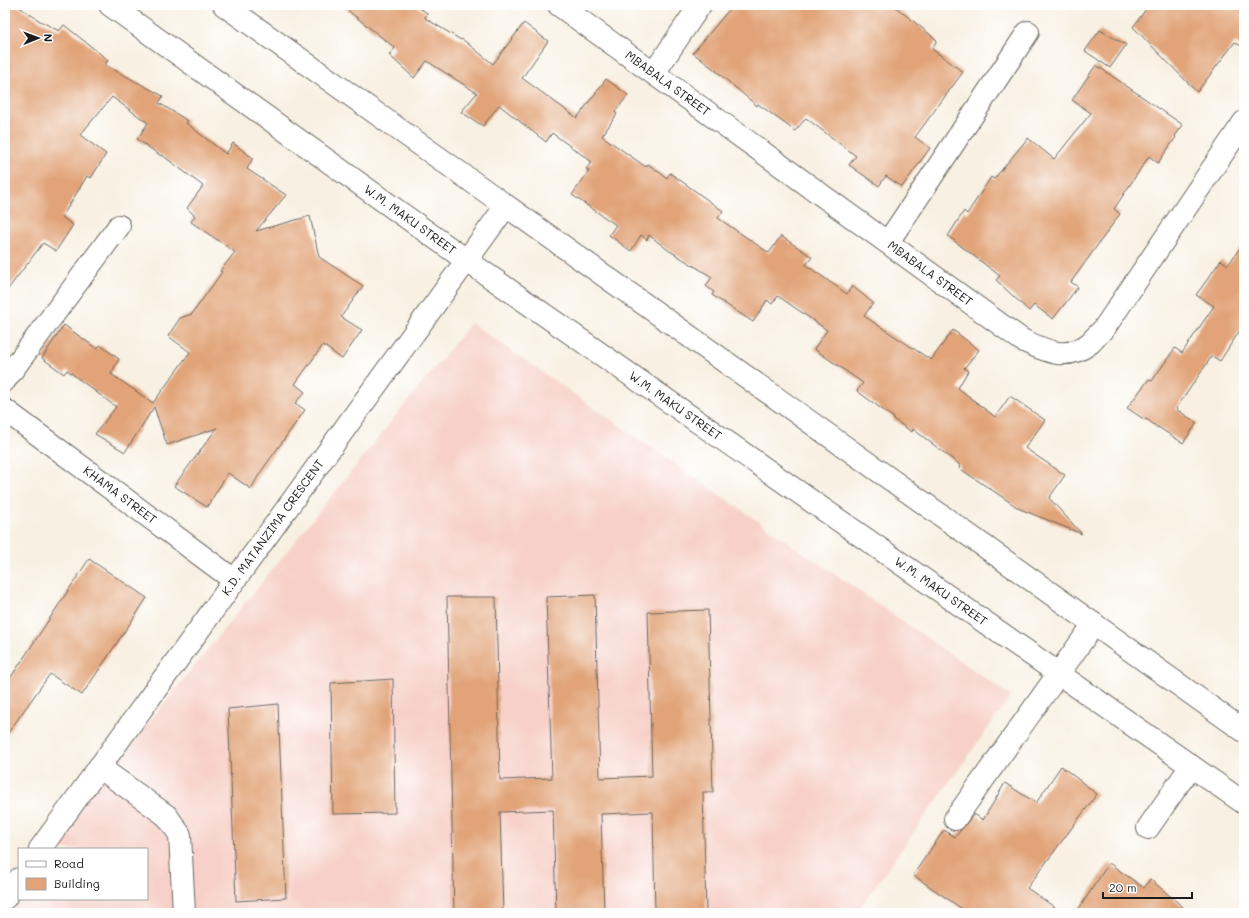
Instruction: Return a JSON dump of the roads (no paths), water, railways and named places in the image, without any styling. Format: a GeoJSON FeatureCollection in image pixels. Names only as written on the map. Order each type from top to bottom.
{"type":"FeatureCollection","features":[{"type":"Feature","properties":{"kind":"street","name":"W.M. MAKU STREET"},"geometry":{"type":"LineString","coordinates":[[110,5],[466,260],[1244,804]]}},
{"type":"Feature","properties":{"kind":"street"},"geometry":{"type":"LineString","coordinates":[[224,5],[1244,731]]}},
{"type":"Feature","properties":{"kind":"street","name":"MBABALA STREET"},"geometry":{"type":"LineString","coordinates":[[559,5],[1022,340],[1042,350],[1057,354],[1075,352],[1090,343],[1103,330],[1244,122]]}},
{"type":"Feature","properties":{"kind":"street"},"geometry":{"type":"LineString","coordinates":[[654,73],[700,5]]}},
{"type":"Feature","properties":{"kind":"street"},"geometry":{"type":"LineString","coordinates":[[888,242],[1028,32]]}},
{"type":"Feature","properties":{"kind":"street","name":"K.D. MATANZIMA CRESCENT"},"geometry":{"type":"LineString","coordinates":[[41,848],[506,206]]}},
{"type":"Feature","properties":{"kind":"street"},"geometry":{"type":"LineString","coordinates":[[5,380],[119,226]]}},
{"type":"Feature","properties":{"kind":"street","name":"KHAMA STREET"},"geometry":{"type":"LineString","coordinates":[[5,410],[234,580]]}},
{"type":"Feature","properties":{"kind":"street"},"geometry":{"type":"LineString","coordinates":[[955,819],[1060,674],[1094,624]]}},
{"type":"Feature","properties":{"kind":"street"},"geometry":{"type":"LineString","coordinates":[[1148,828],[1191,766]]}},
{"type":"Feature","properties":{"kind":"street"},"geometry":{"type":"LineString","coordinates":[[99,767],[167,816],[180,834],[184,913]]}},
{"type":"Feature","properties":{"kind":"street"},"geometry":{"type":"LineString","coordinates":[[5,898],[18,879]]}}]}
